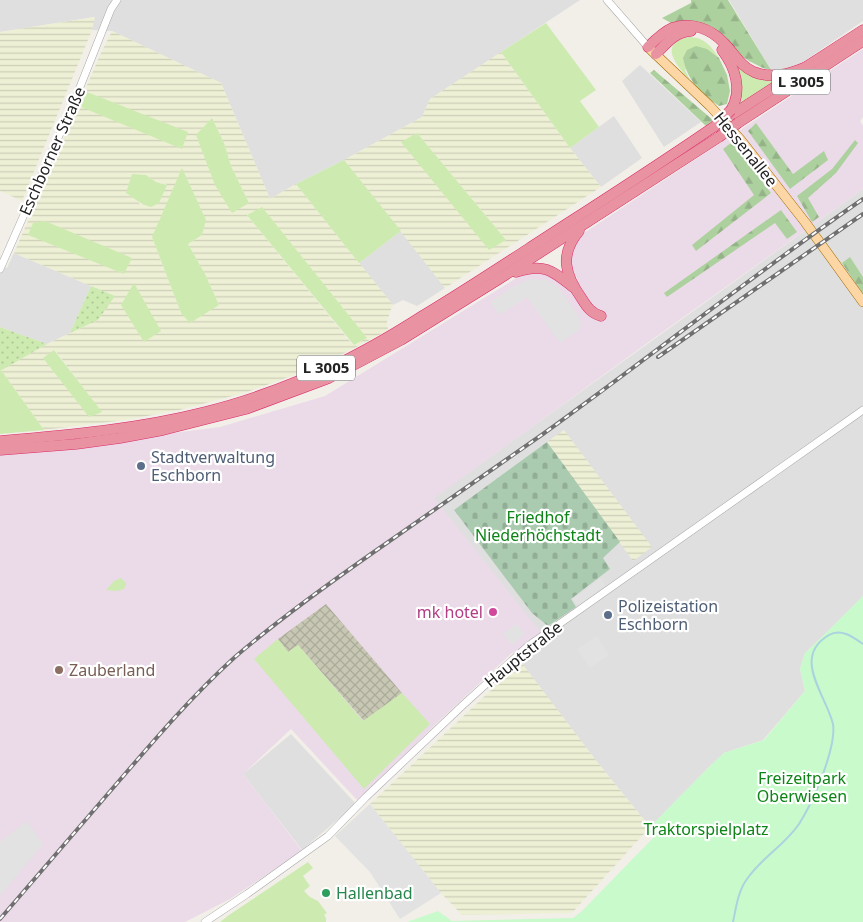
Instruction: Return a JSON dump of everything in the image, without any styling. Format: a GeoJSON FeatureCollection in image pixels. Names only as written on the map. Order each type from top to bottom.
{"type":"FeatureCollection","features":[{"type":"Feature","properties":{"kind":"highway"},"geometry":{"type":"LineString","coordinates":[[648,47],[664,32],[672,28],[688,25],[707,30],[716,36],[741,63],[754,72],[770,76],[783,75],[806,67]]}},
{"type":"Feature","properties":{"kind":"highway","name":"L 3005"},"geometry":{"type":"LineString","coordinates":[[0,450],[76,444],[163,430],[246,409],[329,378],[401,340],[586,223],[734,116],[863,30]]}},
{"type":"Feature","properties":{"kind":"highway"},"geometry":{"type":"LineString","coordinates":[[656,54],[669,40],[680,33],[693,31],[701,32],[713,40],[724,52],[735,76],[737,94],[734,104],[734,116],[715,131]]}},
{"type":"Feature","properties":{"kind":"highway","name":"L 3005"},"geometry":{"type":"LineString","coordinates":[[734,116],[863,41]]}},
{"type":"Feature","properties":{"kind":"highway","name":"L 3005"},"geometry":{"type":"LineString","coordinates":[[0,441],[75,435],[161,422],[206,412],[298,381],[348,359],[413,322],[715,131]]}},
{"type":"Feature","properties":{"kind":"highway"},"geometry":{"type":"LineString","coordinates":[[574,288],[567,270],[566,255],[571,242],[586,223]]}},
{"type":"Feature","properties":{"kind":"highway"},"geometry":{"type":"LineString","coordinates":[[499,279],[529,269],[547,269],[574,288],[592,312],[602,316]]}},
{"type":"Feature","properties":{"kind":"main road","name":"Hessenallee"},"geometry":{"type":"LineString","coordinates":[[648,47],[710,106],[740,139],[805,222],[863,302]]}},
{"type":"Feature","properties":{"kind":"street","name":"Eschborner Straße"},"geometry":{"type":"LineString","coordinates":[[0,269],[76,97],[111,9],[117,0]]}},
{"type":"Feature","properties":{"kind":"street","name":"Hessenallee"},"geometry":{"type":"LineString","coordinates":[[607,0],[648,47]]}},
{"type":"Feature","properties":{"kind":"street","name":"Hauptstraße"},"geometry":{"type":"LineString","coordinates":[[205,922],[328,836],[463,704],[528,646],[863,410]]}},
{"type":"Feature","properties":{"kind":"shaded area"},"geometry":{"type":"Polygon","coordinates":[[[0,0],[580,0],[430,99],[422,117],[270,199],[221,83],[112,31],[92,30],[94,17],[0,32],[0,0]]]}},
{"type":"Feature","properties":{"kind":"shaded area"},"geometry":{"type":"Polygon","coordinates":[[[729,0],[863,0],[863,21],[794,68],[783,71],[771,70],[729,0]]]}},
{"type":"Feature","properties":{"kind":"shaded area"},"geometry":{"type":"Polygon","coordinates":[[[95,17],[92,30],[22,201],[0,191],[0,32],[95,17]]]}},
{"type":"Feature","properties":{"kind":"shaded area"},"geometry":{"type":"Polygon","coordinates":[[[112,31],[221,83],[270,199],[296,184],[393,305],[387,322],[388,330],[308,370],[244,393],[179,410],[125,420],[44,430],[1,370],[47,344],[98,320],[114,296],[14,253],[112,31]],[[212,118],[196,136],[249,203],[231,166],[224,143],[212,118]],[[146,175],[126,193],[141,205],[167,184],[156,182],[146,175]],[[262,208],[247,215],[353,345],[367,338],[262,208]],[[202,235],[152,237],[181,313],[219,305],[205,274],[188,244],[202,235]],[[55,350],[43,358],[101,412],[55,350]]]}},
{"type":"Feature","properties":{"kind":"shaded area"},"geometry":{"type":"Polygon","coordinates":[[[863,49],[863,117],[860,121],[863,126],[863,189],[434,498],[542,634],[515,655],[513,652],[440,720],[358,801],[291,729],[243,774],[302,851],[230,899],[185,922],[0,922],[0,455],[220,427],[325,396],[518,277],[531,274],[546,274],[567,289],[578,280],[572,268],[572,253],[575,245],[584,233],[863,49]]]}},
{"type":"Feature","properties":{"kind":"shaded area"},"geometry":{"type":"Polygon","coordinates":[[[501,52],[570,148],[601,187],[445,288],[344,160],[422,117],[430,99],[501,52]],[[417,133],[489,249],[506,240],[417,133]]]}},
{"type":"Feature","properties":{"kind":"shaded area"},"geometry":{"type":"Polygon","coordinates":[[[640,65],[701,122],[664,147],[622,81],[640,65]]]}},
{"type":"Feature","properties":{"kind":"shaded area"},"geometry":{"type":"Polygon","coordinates":[[[614,116],[642,158],[601,187],[570,148],[614,116]]]}},
{"type":"Feature","properties":{"kind":"shaded area"},"geometry":{"type":"Polygon","coordinates":[[[863,189],[863,596],[805,653],[800,669],[805,691],[763,740],[724,753],[650,827],[515,655],[433,498],[863,189]]]}},
{"type":"Feature","properties":{"kind":"shaded area"},"geometry":{"type":"Polygon","coordinates":[[[401,231],[445,288],[417,306],[403,300],[393,305],[359,263],[401,231]]]}},
{"type":"Feature","properties":{"kind":"shaded area"},"geometry":{"type":"Polygon","coordinates":[[[14,253],[91,286],[70,333],[47,344],[0,327],[0,265],[7,268],[14,253]]]}},
{"type":"Feature","properties":{"kind":"shaded area"},"geometry":{"type":"Polygon","coordinates":[[[530,279],[546,280],[557,286],[581,322],[579,330],[560,343],[527,297],[500,315],[490,302],[514,286],[530,279]]]}},
{"type":"Feature","properties":{"kind":"shaded area"},"geometry":{"type":"Polygon","coordinates":[[[564,430],[652,547],[633,561],[547,442],[564,430]]]}},
{"type":"Feature","properties":{"kind":"shaded area"},"geometry":{"type":"Polygon","coordinates":[[[601,578],[605,585],[579,607],[573,599],[601,578]]]}},
{"type":"Feature","properties":{"kind":"shaded area"},"geometry":{"type":"Polygon","coordinates":[[[326,604],[402,693],[364,721],[298,645],[288,652],[278,639],[326,604]]]}},
{"type":"Feature","properties":{"kind":"shaded area"},"geometry":{"type":"Polygon","coordinates":[[[516,624],[525,634],[512,645],[503,634],[516,624]]]}},
{"type":"Feature","properties":{"kind":"shaded area"},"geometry":{"type":"Polygon","coordinates":[[[597,636],[609,655],[590,668],[577,649],[597,636]]]}},
{"type":"Feature","properties":{"kind":"shaded area"},"geometry":{"type":"Polygon","coordinates":[[[521,662],[598,763],[650,827],[572,913],[462,915],[441,893],[370,804],[521,662]]]}},
{"type":"Feature","properties":{"kind":"shaded area"},"geometry":{"type":"Polygon","coordinates":[[[291,734],[356,804],[302,850],[243,774],[291,734]]]}},
{"type":"Feature","properties":{"kind":"shaded area"},"geometry":{"type":"Polygon","coordinates":[[[370,804],[441,893],[400,919],[370,872],[335,836],[370,804]]]}},
{"type":"Feature","properties":{"kind":"shaded area"},"geometry":{"type":"Polygon","coordinates":[[[27,821],[43,844],[0,896],[0,842],[27,821]]]}},
{"type":"Feature","properties":{"kind":"green space"},"geometry":{"type":"Polygon","coordinates":[[[691,0],[728,0],[771,70],[749,61],[688,21],[671,23],[662,18],[691,3],[691,0]]]}},
{"type":"Feature","properties":{"kind":"green space"},"geometry":{"type":"Polygon","coordinates":[[[546,23],[596,90],[580,101],[599,127],[570,148],[501,52],[546,23]]]}},
{"type":"Feature","properties":{"kind":"green space"},"geometry":{"type":"Polygon","coordinates":[[[689,37],[703,40],[719,58],[706,49],[685,70],[690,80],[676,62],[672,50],[674,44],[679,40],[689,37]]]}},
{"type":"Feature","properties":{"kind":"green space"},"geometry":{"type":"Polygon","coordinates":[[[696,46],[707,49],[719,58],[727,75],[730,91],[727,104],[719,106],[712,101],[696,86],[688,74],[683,58],[687,50],[696,46]]]}},
{"type":"Feature","properties":{"kind":"green space"},"geometry":{"type":"Polygon","coordinates":[[[734,61],[759,79],[775,81],[737,108],[734,61]]]}},
{"type":"Feature","properties":{"kind":"green space"},"geometry":{"type":"Polygon","coordinates":[[[654,70],[713,120],[706,126],[650,73],[654,70]]]}},
{"type":"Feature","properties":{"kind":"green space"},"geometry":{"type":"Polygon","coordinates":[[[87,92],[188,132],[182,149],[81,107],[87,92]]]}},
{"type":"Feature","properties":{"kind":"green space"},"geometry":{"type":"Polygon","coordinates":[[[212,118],[224,143],[231,166],[249,203],[232,213],[215,185],[196,135],[212,118]]]}},
{"type":"Feature","properties":{"kind":"green space"},"geometry":{"type":"Polygon","coordinates":[[[756,123],[793,174],[824,151],[828,160],[790,189],[748,131],[756,123]]]}},
{"type":"Feature","properties":{"kind":"green space"},"geometry":{"type":"Polygon","coordinates":[[[417,133],[506,240],[489,250],[401,142],[417,133]]]}},
{"type":"Feature","properties":{"kind":"green space"},"geometry":{"type":"Polygon","coordinates":[[[855,140],[858,143],[836,173],[808,198],[819,217],[812,222],[797,196],[832,169],[855,140]]]}},
{"type":"Feature","properties":{"kind":"green space"},"geometry":{"type":"Polygon","coordinates":[[[732,142],[771,193],[696,251],[692,245],[754,195],[723,149],[732,142]]]}},
{"type":"Feature","properties":{"kind":"green space"},"geometry":{"type":"Polygon","coordinates":[[[344,160],[401,231],[359,263],[296,184],[344,160]]]}},
{"type":"Feature","properties":{"kind":"green space"},"geometry":{"type":"Polygon","coordinates":[[[182,168],[206,220],[202,235],[188,244],[205,274],[219,305],[190,323],[181,313],[152,237],[182,168]]]}},
{"type":"Feature","properties":{"kind":"green space"},"geometry":{"type":"Polygon","coordinates":[[[132,174],[146,175],[156,182],[167,185],[159,203],[151,207],[147,206],[126,193],[132,174]]]}},
{"type":"Feature","properties":{"kind":"green space"},"geometry":{"type":"Polygon","coordinates":[[[262,207],[367,338],[354,345],[247,215],[262,207]]]}},
{"type":"Feature","properties":{"kind":"green space"},"geometry":{"type":"Polygon","coordinates":[[[781,210],[797,232],[787,239],[775,223],[667,297],[664,293],[781,210]]]}},
{"type":"Feature","properties":{"kind":"green space"},"geometry":{"type":"Polygon","coordinates":[[[45,221],[132,258],[124,274],[28,235],[33,223],[45,221]]]}},
{"type":"Feature","properties":{"kind":"green space"},"geometry":{"type":"Polygon","coordinates":[[[850,257],[863,277],[863,294],[842,263],[850,257]]]}},
{"type":"Feature","properties":{"kind":"green space"},"geometry":{"type":"Polygon","coordinates":[[[134,283],[161,331],[144,342],[121,305],[134,283]]]}},
{"type":"Feature","properties":{"kind":"green space"},"geometry":{"type":"Polygon","coordinates":[[[91,286],[115,296],[98,320],[70,333],[91,286]]]}},
{"type":"Feature","properties":{"kind":"green space"},"geometry":{"type":"Polygon","coordinates":[[[0,327],[47,344],[0,371],[0,327]]]}},
{"type":"Feature","properties":{"kind":"green space"},"geometry":{"type":"Polygon","coordinates":[[[54,350],[102,412],[89,417],[43,358],[54,350]]]}},
{"type":"Feature","properties":{"kind":"green space"},"geometry":{"type":"Polygon","coordinates":[[[1,370],[44,430],[0,434],[1,370]]]}},
{"type":"Feature","properties":{"kind":"green space","name":"Friedhof Niederhöchstadt"},"geometry":{"type":"Polygon","coordinates":[[[547,442],[620,542],[603,558],[610,569],[571,599],[576,607],[548,626],[532,613],[454,510],[547,442]]]}},
{"type":"Feature","properties":{"kind":"green space"},"geometry":{"type":"Polygon","coordinates":[[[121,578],[126,583],[124,589],[117,591],[106,590],[114,581],[121,578]]]}},
{"type":"Feature","properties":{"kind":"green space","name":"Freizeitpark Oberwiesen"},"geometry":{"type":"Polygon","coordinates":[[[863,596],[863,922],[407,922],[438,911],[452,921],[573,918],[656,835],[650,827],[724,753],[764,740],[805,691],[800,669],[805,653],[863,596]]]}},
{"type":"Feature","properties":{"kind":"green space"},"geometry":{"type":"Polygon","coordinates":[[[278,639],[288,652],[298,645],[363,721],[402,693],[430,724],[364,789],[254,659],[278,639]]]}},
{"type":"Feature","properties":{"kind":"green space"},"geometry":{"type":"Polygon","coordinates":[[[308,862],[313,868],[303,876],[310,886],[304,891],[318,901],[327,913],[324,915],[326,922],[220,922],[229,915],[308,862]]]}},
{"type":"Feature","properties":{"kind":"waterway"},"geometry":{"type":"LineString","coordinates":[[733,922],[741,889],[759,864],[799,824],[814,795],[827,763],[832,743],[833,726],[814,677],[813,654],[818,644],[833,633],[847,634],[863,644]]}},
{"type":"Feature","properties":{"kind":"railway"},"geometry":{"type":"LineString","coordinates":[[0,919],[175,717],[219,671],[251,643],[319,591],[543,434],[863,199]]}},
{"type":"Feature","properties":{"kind":"railway"},"geometry":{"type":"LineString","coordinates":[[658,357],[863,214]]}},
{"type":"Feature","properties":{"kind":"place","name":"Stadtverwaltung Eschborn"},"geometry":{"type":"Point","coordinates":[141,466]}},
{"type":"Feature","properties":{"kind":"place","name":"mk hotel"},"geometry":{"type":"Point","coordinates":[493,612]}},
{"type":"Feature","properties":{"kind":"place","name":"Polizeistation Eschborn"},"geometry":{"type":"Point","coordinates":[608,615]}},
{"type":"Feature","properties":{"kind":"place","name":"Zauberland"},"geometry":{"type":"Point","coordinates":[59,670]}},
{"type":"Feature","properties":{"kind":"place","name":"Hallenbad"},"geometry":{"type":"Point","coordinates":[326,893]}},
{"type":"Feature","properties":{"kind":"park label","name":"Traktorspielplatz"},"geometry":{"type":"Point","coordinates":[706,829]}}]}
